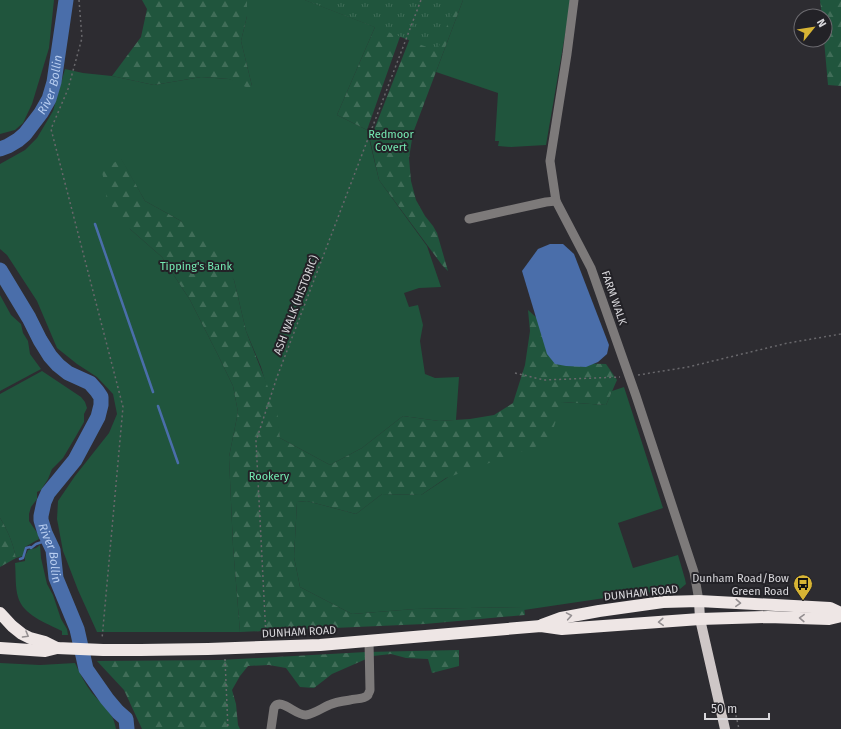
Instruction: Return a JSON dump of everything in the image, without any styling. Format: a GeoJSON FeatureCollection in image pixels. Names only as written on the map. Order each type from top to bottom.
{"type":"FeatureCollection","features":[{"type":"Feature","properties":{"kind":"highway","name":"DUNHAM ROAD"},"geometry":{"type":"LineString","coordinates":[[541,626],[561,618],[663,602],[699,602],[830,608],[841,615]]}},
{"type":"Feature","properties":{"kind":"highway","name":"DUNHAM ROAD"},"geometry":{"type":"LineString","coordinates":[[0,613],[22,634],[59,648]]}},
{"type":"Feature","properties":{"kind":"highway","name":"DUNHAM ROAD"},"geometry":{"type":"LineString","coordinates":[[0,648],[45,651],[59,648],[102,645],[141,650],[320,645],[541,626],[562,628],[700,619],[768,617],[829,619],[841,615]]}},
{"type":"Feature","properties":{"kind":"main road"},"geometry":{"type":"LineString","coordinates":[[699,602],[700,619],[726,729]]}},
{"type":"Feature","properties":{"kind":"lane","name":"FARM WALK"},"geometry":{"type":"LineString","coordinates":[[574,0],[550,162],[556,201],[591,268],[629,376],[694,572],[699,602]]}},
{"type":"Feature","properties":{"kind":"lane"},"geometry":{"type":"LineString","coordinates":[[469,219],[556,201]]}},
{"type":"Feature","properties":{"kind":"lane"},"geometry":{"type":"LineString","coordinates":[[272,729],[274,708],[278,704],[283,704],[305,715],[311,714],[330,704],[363,698],[368,695],[370,690],[369,640]]}},
{"type":"Feature","properties":{"kind":"path"},"geometry":{"type":"LineString","coordinates":[[79,0],[82,38],[68,89],[52,129],[123,407],[102,645]]}},
{"type":"Feature","properties":{"kind":"path","name":"ASH WALK (HISTORIC)"},"geometry":{"type":"LineString","coordinates":[[265,629],[256,441],[277,377],[421,0]]}},
{"type":"Feature","properties":{"kind":"path"},"geometry":{"type":"LineString","coordinates":[[515,373],[544,380],[629,376],[688,367],[788,343],[841,334]]}},
{"type":"Feature","properties":{"kind":"path"},"geometry":{"type":"LineString","coordinates":[[224,658],[228,729]]}},
{"type":"Feature","properties":{"kind":"path"},"geometry":{"type":"LineString","coordinates":[[721,708],[734,710],[739,729]]}},
{"type":"Feature","properties":{"kind":"green space"},"geometry":{"type":"Polygon","coordinates":[[[0,0],[54,0],[49,48],[32,104],[23,123],[15,130],[0,134],[0,0]]]}},
{"type":"Feature","properties":{"kind":"green space"},"geometry":{"type":"Polygon","coordinates":[[[142,0],[247,0],[247,16],[241,41],[252,86],[250,89],[229,79],[201,77],[154,85],[112,76],[141,37],[147,9],[142,0]]]}},
{"type":"Feature","properties":{"kind":"green space"},"geometry":{"type":"Polygon","coordinates":[[[247,0],[305,0],[375,27],[337,115],[367,130],[379,180],[427,246],[441,287],[419,288],[404,293],[409,307],[418,305],[423,325],[420,341],[425,374],[435,378],[459,377],[456,420],[439,421],[403,416],[362,448],[330,465],[280,438],[261,367],[246,331],[234,280],[181,221],[145,201],[121,159],[130,229],[162,257],[190,300],[233,386],[238,412],[229,457],[233,546],[240,632],[97,632],[78,590],[63,551],[57,519],[58,501],[75,476],[109,433],[117,414],[113,394],[97,377],[77,364],[57,348],[37,301],[7,255],[0,249],[0,164],[25,150],[37,138],[53,111],[65,69],[83,73],[112,76],[154,85],[201,77],[229,79],[252,86],[241,41],[247,16],[247,0]]]}},
{"type":"Feature","properties":{"kind":"green space"},"geometry":{"type":"Polygon","coordinates":[[[305,0],[413,0],[367,130],[337,115],[375,27],[305,0]]]}},
{"type":"Feature","properties":{"kind":"green space"},"geometry":{"type":"Polygon","coordinates":[[[305,0],[457,0],[437,51],[305,0]]]}},
{"type":"Feature","properties":{"kind":"green space","name":"Redmoor Covert"},"geometry":{"type":"Polygon","coordinates":[[[425,0],[463,0],[413,133],[409,158],[411,181],[416,200],[437,233],[448,271],[379,180],[370,140],[425,0]]]}},
{"type":"Feature","properties":{"kind":"green space"},"geometry":{"type":"Polygon","coordinates":[[[463,0],[571,0],[546,145],[511,147],[498,146],[499,141],[495,141],[498,93],[436,72],[463,0]]]}},
{"type":"Feature","properties":{"kind":"green space"},"geometry":{"type":"Polygon","coordinates":[[[820,0],[841,0],[841,86],[828,85],[825,48],[833,48],[833,8],[821,8],[820,0]]]}},
{"type":"Feature","properties":{"kind":"green space","name":"Rookery"},"geometry":{"type":"Polygon","coordinates":[[[121,158],[145,201],[181,221],[215,250],[234,280],[246,331],[277,410],[280,438],[330,465],[362,448],[403,416],[439,421],[470,419],[494,415],[513,403],[525,365],[530,331],[528,310],[547,327],[573,363],[606,364],[617,380],[606,405],[562,402],[549,442],[446,478],[421,495],[382,494],[356,514],[307,501],[297,502],[294,557],[300,587],[352,614],[415,609],[524,607],[525,615],[425,624],[240,632],[233,546],[229,457],[238,412],[233,386],[190,300],[162,257],[130,229],[107,200],[102,171],[121,158]]]}},
{"type":"Feature","properties":{"kind":"green space"},"geometry":{"type":"Polygon","coordinates":[[[0,295],[11,315],[21,324],[23,333],[28,341],[30,354],[41,369],[0,391],[0,295]]]}},
{"type":"Feature","properties":{"kind":"green space"},"geometry":{"type":"Polygon","coordinates":[[[42,371],[81,397],[87,408],[84,414],[84,422],[63,458],[52,469],[41,490],[37,492],[37,499],[31,507],[29,521],[38,534],[39,539],[25,547],[23,556],[16,558],[10,537],[0,518],[0,394],[42,371]]]}},
{"type":"Feature","properties":{"kind":"green space"},"geometry":{"type":"Polygon","coordinates":[[[624,387],[663,508],[618,523],[633,568],[678,555],[686,584],[680,589],[625,595],[524,610],[524,607],[415,609],[352,614],[300,587],[294,557],[297,502],[307,501],[356,514],[382,494],[421,495],[562,402],[606,405],[612,391],[624,387]]]}},
{"type":"Feature","properties":{"kind":"green space"},"geometry":{"type":"Polygon","coordinates":[[[0,518],[10,537],[16,558],[0,567],[0,518]]]}},
{"type":"Feature","properties":{"kind":"green space"},"geometry":{"type":"Polygon","coordinates":[[[40,545],[41,558],[47,584],[53,595],[61,619],[67,629],[68,635],[62,635],[62,631],[30,614],[25,609],[18,597],[15,563],[25,561],[25,556],[28,550],[36,548],[40,545]]]}},
{"type":"Feature","properties":{"kind":"green space"},"geometry":{"type":"Polygon","coordinates":[[[459,650],[459,666],[432,673],[428,659],[406,658],[391,654],[373,656],[332,674],[314,688],[300,687],[286,668],[269,665],[248,666],[232,690],[240,729],[142,729],[124,690],[97,661],[221,660],[366,652],[459,650]]]}},
{"type":"Feature","properties":{"kind":"green space"},"geometry":{"type":"Polygon","coordinates":[[[0,663],[40,665],[75,663],[89,690],[110,713],[116,729],[0,729],[0,663]]]}},
{"type":"Feature","properties":{"kind":"water"},"geometry":{"type":"Polygon","coordinates":[[[550,244],[563,244],[574,254],[609,345],[607,354],[598,362],[586,367],[555,364],[547,354],[522,271],[538,249],[550,244]]]}},
{"type":"Feature","properties":{"kind":"waterway","name":"River Bollin"},"geometry":{"type":"LineString","coordinates":[[0,149],[8,146],[25,134],[41,113],[49,99],[54,82],[66,0]]}},
{"type":"Feature","properties":{"kind":"waterway"},"geometry":{"type":"LineString","coordinates":[[95,224],[153,392]]}},
{"type":"Feature","properties":{"kind":"waterway","name":"River Bollin"},"geometry":{"type":"LineString","coordinates":[[0,270],[50,356],[68,373],[90,383],[101,397],[98,417],[75,460],[48,493],[44,502],[41,520],[53,550],[56,578],[77,629],[86,669],[107,699],[126,719],[127,729]]}},
{"type":"Feature","properties":{"kind":"waterway"},"geometry":{"type":"LineString","coordinates":[[158,406],[178,463]]}},
{"type":"Feature","properties":{"kind":"waterway"},"geometry":{"type":"LineString","coordinates":[[20,559],[23,558],[26,548],[31,548],[36,544],[48,540]]}},
{"type":"Feature","properties":{"kind":"place","name":"Dunham Road/Bow Green Road"},"geometry":{"type":"Point","coordinates":[803,601]}},
{"type":"Feature","properties":{"kind":"park label","name":"Tipping's Bank"},"geometry":{"type":"Point","coordinates":[196,266]}}]}
